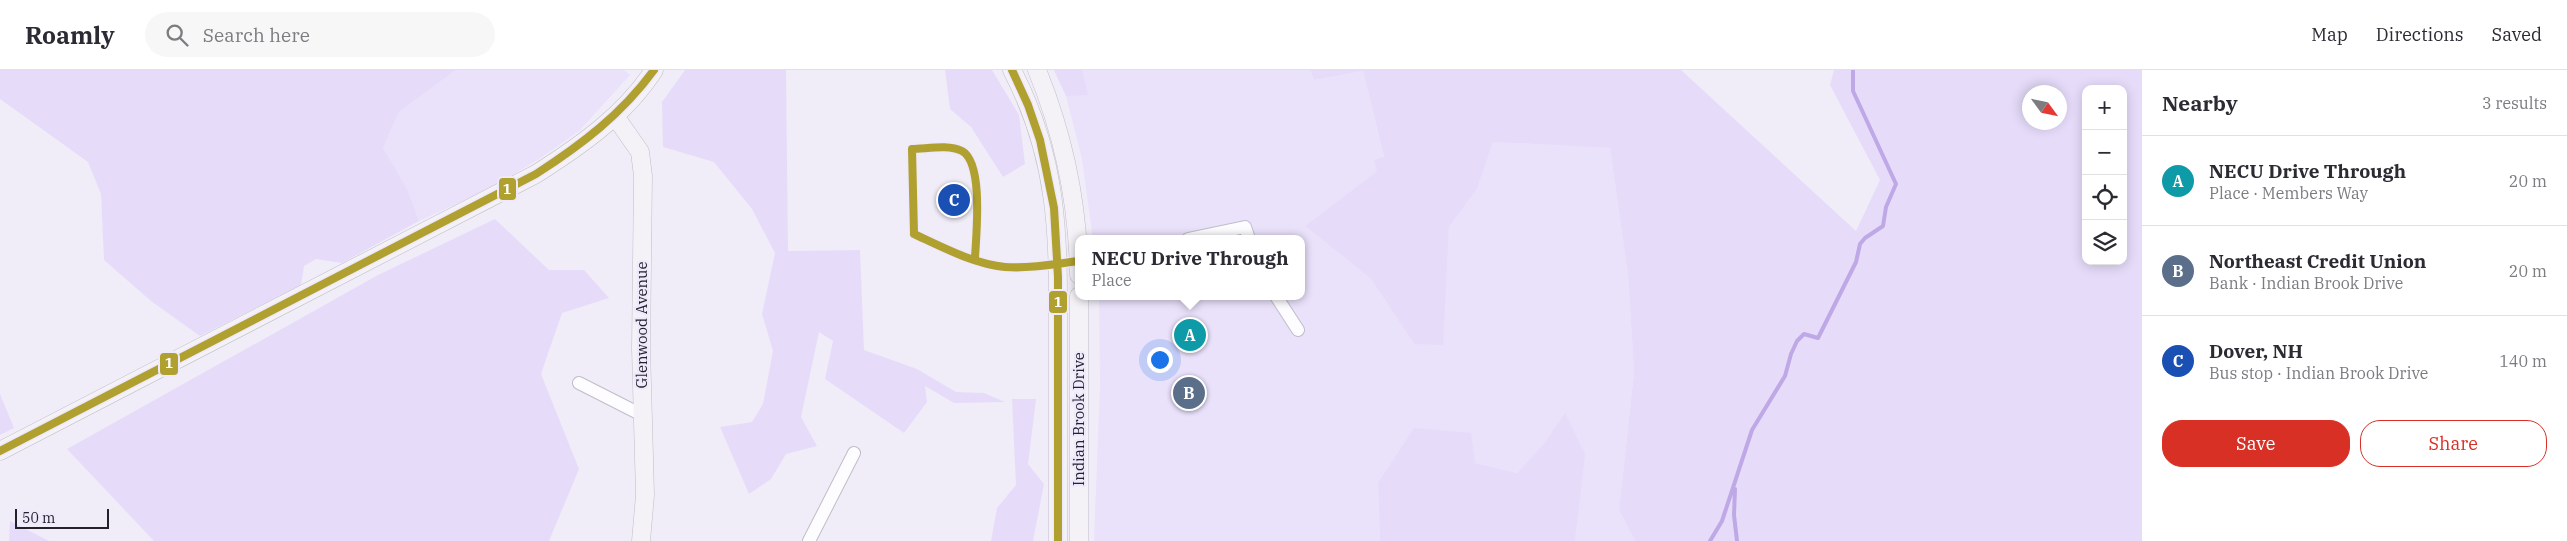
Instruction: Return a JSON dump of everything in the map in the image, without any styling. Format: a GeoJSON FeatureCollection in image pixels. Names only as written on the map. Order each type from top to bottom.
{"type":"FeatureCollection","features":[{"type":"Feature","properties":{"kind":"main road"},"geometry":{"type":"LineString","coordinates":[[0,451],[536,174],[566,155],[615,116],[654,70]]}},
{"type":"Feature","properties":{"kind":"main road","name":"Indian Brook Drive"},"geometry":{"type":"LineString","coordinates":[[1012,70],[1030,105],[1047,158],[1055,206],[1058,541]]}},
{"type":"Feature","properties":{"kind":"main road"},"geometry":{"type":"LineString","coordinates":[[1036,70],[1059,130],[1070,176],[1076,235]]}},
{"type":"Feature","properties":{"kind":"main road","name":"Glenwood Avenue"},"geometry":{"type":"LineString","coordinates":[[615,116],[634,141],[642,162],[642,415],[645,495],[641,541]]}},
{"type":"Feature","properties":{"kind":"main road","name":"Indian Brook Drive"},"geometry":{"type":"LineString","coordinates":[[1079,300],[1079,541]]}},
{"type":"Feature","properties":{"kind":"street"},"geometry":{"type":"LineString","coordinates":[[1207,235],[1245,227],[1248,235]]}},
{"type":"Feature","properties":{"kind":"street"},"geometry":{"type":"LineString","coordinates":[[1057,264],[1075,262]]}},
{"type":"Feature","properties":{"kind":"street"},"geometry":{"type":"LineString","coordinates":[[1279,300],[1298,330]]}},
{"type":"Feature","properties":{"kind":"street"},"geometry":{"type":"LineString","coordinates":[[579,383],[642,415]]}},
{"type":"Feature","properties":{"kind":"street"},"geometry":{"type":"LineString","coordinates":[[809,541],[854,453]]}},
{"type":"Feature","properties":{"kind":"shaded area"},"geometry":{"type":"Polygon","coordinates":[[[0,70],[456,70],[399,112],[383,148],[407,189],[419,221],[342,263],[316,259],[304,266],[301,285],[200,336],[151,301],[104,260],[101,194],[88,162],[0,99],[0,70]]]}},
{"type":"Feature","properties":{"kind":"shaded area"},"geometry":{"type":"Polygon","coordinates":[[[456,70],[624,70],[630,75],[579,131],[539,159],[489,189],[419,221],[406,189],[383,148],[399,112],[456,70]]]}},
{"type":"Feature","properties":{"kind":"shaded area"},"geometry":{"type":"Polygon","coordinates":[[[685,70],[786,70],[788,251],[860,250],[864,350],[917,369],[956,392],[984,393],[1005,402],[954,403],[925,386],[927,402],[904,433],[825,379],[833,341],[819,332],[801,417],[817,446],[786,454],[771,479],[749,494],[720,427],[752,422],[763,404],[773,351],[762,314],[775,253],[752,209],[714,162],[663,147],[662,102],[685,70]]]}},
{"type":"Feature","properties":{"kind":"shaded area"},"geometry":{"type":"Polygon","coordinates":[[[945,70],[992,70],[1019,115],[1025,164],[1003,177],[971,127],[950,109],[945,70]]]}},
{"type":"Feature","properties":{"kind":"shaded area"},"geometry":{"type":"Polygon","coordinates":[[[1054,70],[1310,70],[1314,80],[1363,71],[1384,158],[1377,171],[1305,226],[1371,279],[1414,344],[1445,273],[1449,227],[1477,189],[1493,142],[1610,148],[1628,275],[1634,372],[1619,510],[1635,541],[1575,541],[1579,501],[1565,414],[1543,445],[1517,473],[1475,463],[1378,483],[1380,541],[1094,541],[1100,386],[1099,300],[1305,300],[1305,235],[1092,235],[1082,159],[1066,96],[1054,70]]]}},
{"type":"Feature","properties":{"kind":"shaded area"},"geometry":{"type":"Polygon","coordinates":[[[1054,70],[1082,70],[1088,95],[1066,96],[1054,70]]]}},
{"type":"Feature","properties":{"kind":"shaded area"},"geometry":{"type":"Polygon","coordinates":[[[1310,70],[1681,70],[1856,231],[1880,180],[1830,85],[1834,70],[2142,70],[2142,541],[1635,541],[1619,510],[1634,372],[1628,275],[1610,148],[1493,142],[1477,189],[1449,227],[1443,345],[1414,344],[1371,279],[1305,226],[1377,171],[1374,160],[1384,157],[1363,71],[1314,80],[1310,70]]]}},
{"type":"Feature","properties":{"kind":"shaded area"},"geometry":{"type":"Polygon","coordinates":[[[495,219],[549,270],[584,270],[609,298],[562,313],[541,374],[579,469],[549,541],[154,541],[67,449],[378,275],[495,219]]]}},
{"type":"Feature","properties":{"kind":"shaded area"},"geometry":{"type":"Polygon","coordinates":[[[0,394],[14,428],[0,435],[0,394]]]}},
{"type":"Feature","properties":{"kind":"shaded area"},"geometry":{"type":"Polygon","coordinates":[[[1012,399],[1036,399],[1028,464],[1044,484],[1033,541],[991,541],[997,508],[1016,485],[1012,399]]]}},
{"type":"Feature","properties":{"kind":"shaded area"},"geometry":{"type":"Polygon","coordinates":[[[1565,413],[1585,454],[1575,541],[1380,541],[1378,483],[1414,428],[1471,433],[1475,463],[1517,473],[1543,445],[1565,413]]]}},
{"type":"Feature","properties":{"kind":"shaded area"},"geometry":{"type":"Polygon","coordinates":[[[10,521],[49,541],[9,541],[10,521]]]}},
{"type":"Feature","properties":{"kind":"waterway"},"geometry":{"type":"LineString","coordinates":[[1710,541],[1722,521],[1752,430],[1785,376],[1797,341],[1804,334],[1818,338],[1856,262],[1860,244],[1865,238],[1883,226],[1886,207],[1896,184],[1853,91],[1853,70]]}},
{"type":"Feature","properties":{"kind":"waterway"},"geometry":{"type":"LineString","coordinates":[[1735,489],[1734,515],[1737,541]]}},
{"type":"Feature","properties":{"kind":"transit line","name":"1"},"geometry":{"type":"LineString","coordinates":[[0,451],[536,174],[600,128],[642,86],[654,70]]}},
{"type":"Feature","properties":{"kind":"transit line","name":"1"},"geometry":{"type":"LineString","coordinates":[[1012,70],[1028,105],[1040,140],[1054,208],[1058,277],[1058,541]]}},
{"type":"Feature","properties":{"kind":"transit line","name":"1"},"geometry":{"type":"LineString","coordinates":[[912,149],[950,148],[962,151],[969,158],[976,184],[975,258]]}},
{"type":"Feature","properties":{"kind":"transit line","name":"1"},"geometry":{"type":"LineString","coordinates":[[912,149],[914,234]]}},
{"type":"Feature","properties":{"kind":"transit line","name":"1"},"geometry":{"type":"LineString","coordinates":[[914,234],[958,254],[993,265],[1023,267],[1075,262]]}},
{"type":"Feature","properties":{"kind":"place","name":"Dover, NH"},"geometry":{"type":"Point","coordinates":[954,200]}},
{"type":"Feature","properties":{"kind":"place","name":"NECU Drive Through"},"geometry":{"type":"Point","coordinates":[1190,335]}},
{"type":"Feature","properties":{"kind":"place","name":"Northeast Credit Union"},"geometry":{"type":"Point","coordinates":[1189,393]}}]}
